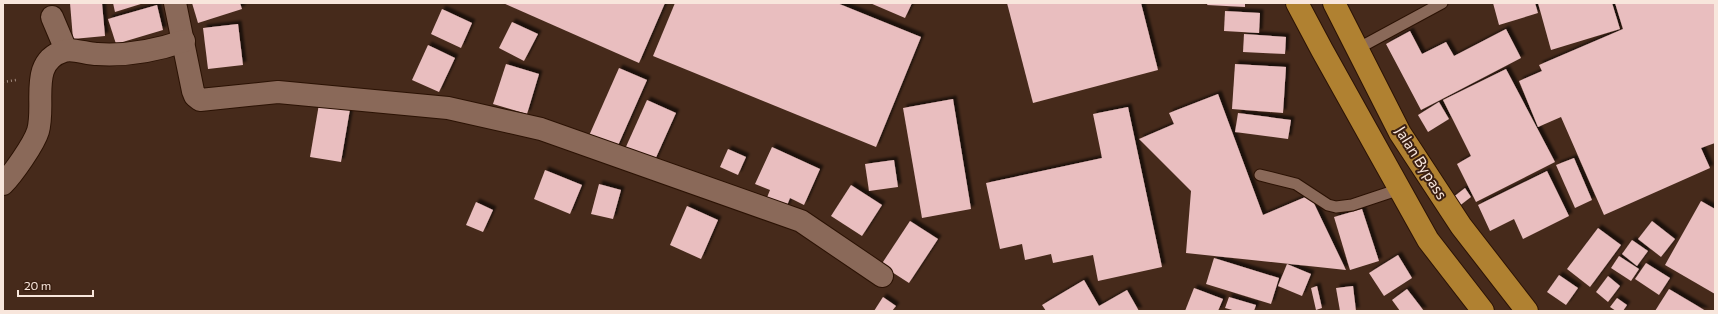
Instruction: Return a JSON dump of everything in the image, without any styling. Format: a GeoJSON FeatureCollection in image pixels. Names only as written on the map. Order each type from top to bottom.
{"type":"FeatureCollection","features":[{"type":"Feature","properties":{"kind":"highway","name":"Jalan Bypass"},"geometry":{"type":"LineString","coordinates":[[1297,3],[1428,240],[1483,311]]}},
{"type":"Feature","properties":{"kind":"highway","name":"Jalan Bypass"},"geometry":{"type":"LineString","coordinates":[[1334,3],[1400,133],[1461,226],[1527,311]]}},
{"type":"Feature","properties":{"kind":"street"},"geometry":{"type":"LineString","coordinates":[[175,3],[195,96],[200,100],[278,92],[448,108],[541,129],[801,221],[882,276]]}},
{"type":"Feature","properties":{"kind":"street"},"geometry":{"type":"LineString","coordinates":[[52,17],[66,50]]}},
{"type":"Feature","properties":{"kind":"street"},"geometry":{"type":"LineString","coordinates":[[3,184],[12,175],[38,132],[41,111],[40,78],[44,65],[54,54],[66,50],[95,54],[129,55],[161,49],[184,42]]}},
{"type":"Feature","properties":{"kind":"lane"},"geometry":{"type":"LineString","coordinates":[[1357,49],[1442,3]]}},
{"type":"Feature","properties":{"kind":"lane"},"geometry":{"type":"LineString","coordinates":[[1260,175],[1296,184],[1328,205],[1336,207],[1352,205],[1400,189]]}},
{"type":"Feature","properties":{"kind":"building"},"geometry":{"type":"Polygon","coordinates":[[[70,3],[102,3],[105,36],[73,39],[70,3]]]}},
{"type":"Feature","properties":{"kind":"building"},"geometry":{"type":"Polygon","coordinates":[[[113,3],[144,3],[115,12],[113,3]]]}},
{"type":"Feature","properties":{"kind":"building"},"geometry":{"type":"Polygon","coordinates":[[[192,3],[240,3],[242,9],[198,23],[192,3]]]}},
{"type":"Feature","properties":{"kind":"building"},"geometry":{"type":"Polygon","coordinates":[[[503,3],[665,3],[639,63],[503,3]]]}},
{"type":"Feature","properties":{"kind":"building"},"geometry":{"type":"Polygon","coordinates":[[[675,3],[837,3],[921,37],[876,147],[653,56],[675,3]]]}},
{"type":"Feature","properties":{"kind":"building"},"geometry":{"type":"Polygon","coordinates":[[[870,3],[912,3],[905,18],[870,3]]]}},
{"type":"Feature","properties":{"kind":"building"},"geometry":{"type":"Polygon","coordinates":[[[1007,3],[1141,3],[1158,70],[1033,103],[1007,3]]]}},
{"type":"Feature","properties":{"kind":"building"},"geometry":{"type":"Polygon","coordinates":[[[1208,3],[1245,3],[1245,7],[1207,5],[1208,3]]]}},
{"type":"Feature","properties":{"kind":"building"},"geometry":{"type":"Polygon","coordinates":[[[1493,3],[1535,3],[1538,13],[1499,25],[1493,3]]]}},
{"type":"Feature","properties":{"kind":"building"},"geometry":{"type":"Polygon","coordinates":[[[1538,3],[1612,3],[1620,29],[1551,50],[1538,3]]]}},
{"type":"Feature","properties":{"kind":"building"},"geometry":{"type":"Polygon","coordinates":[[[1615,3],[1715,3],[1715,143],[1701,148],[1710,168],[1604,215],[1561,117],[1538,127],[1519,81],[1542,71],[1539,65],[1623,29],[1615,3]]]}},
{"type":"Feature","properties":{"kind":"building"},"geometry":{"type":"Polygon","coordinates":[[[157,5],[163,30],[116,44],[108,19],[157,5]]]}},
{"type":"Feature","properties":{"kind":"building"},"geometry":{"type":"Polygon","coordinates":[[[442,9],[472,23],[461,48],[431,34],[442,9]]]}},
{"type":"Feature","properties":{"kind":"building"},"geometry":{"type":"Polygon","coordinates":[[[1225,11],[1260,13],[1259,33],[1224,31],[1225,11]]]}},
{"type":"Feature","properties":{"kind":"building"},"geometry":{"type":"Polygon","coordinates":[[[512,22],[538,34],[524,61],[499,48],[512,22]]]}},
{"type":"Feature","properties":{"kind":"building"},"geometry":{"type":"Polygon","coordinates":[[[238,24],[243,65],[208,69],[203,28],[238,24]]]}},
{"type":"Feature","properties":{"kind":"building"},"geometry":{"type":"Polygon","coordinates":[[[1506,29],[1521,58],[1421,110],[1386,44],[1410,31],[1422,54],[1446,42],[1454,56],[1506,29]]]}},
{"type":"Feature","properties":{"kind":"building"},"geometry":{"type":"Polygon","coordinates":[[[1244,34],[1286,37],[1285,54],[1243,52],[1244,34]]]}},
{"type":"Feature","properties":{"kind":"building"},"geometry":{"type":"Polygon","coordinates":[[[428,45],[455,58],[439,92],[412,80],[428,45]]]}},
{"type":"Feature","properties":{"kind":"building"},"geometry":{"type":"Polygon","coordinates":[[[506,64],[539,74],[527,114],[493,104],[506,64]]]}},
{"type":"Feature","properties":{"kind":"building"},"geometry":{"type":"Polygon","coordinates":[[[1235,64],[1286,67],[1283,113],[1232,109],[1235,64]]]}},
{"type":"Feature","properties":{"kind":"building"},"geometry":{"type":"Polygon","coordinates":[[[619,68],[647,80],[616,150],[588,138],[619,68]]]}},
{"type":"Feature","properties":{"kind":"building"},"geometry":{"type":"Polygon","coordinates":[[[1506,69],[1555,162],[1476,202],[1457,164],[1471,156],[1443,100],[1506,69]]]}},
{"type":"Feature","properties":{"kind":"building"},"geometry":{"type":"Polygon","coordinates":[[[1218,94],[1263,215],[1310,195],[1346,270],[1186,253],[1191,191],[1139,139],[1174,124],[1169,113],[1218,94]]]}},
{"type":"Feature","properties":{"kind":"building"},"geometry":{"type":"Polygon","coordinates":[[[953,99],[971,209],[922,218],[903,108],[953,99]]]}},
{"type":"Feature","properties":{"kind":"building"},"geometry":{"type":"Polygon","coordinates":[[[647,100],[676,113],[654,162],[625,149],[647,100]]]}},
{"type":"Feature","properties":{"kind":"building"},"geometry":{"type":"Polygon","coordinates":[[[1439,102],[1449,119],[1428,132],[1418,115],[1439,102]]]}},
{"type":"Feature","properties":{"kind":"building"},"geometry":{"type":"Polygon","coordinates":[[[319,104],[350,109],[341,162],[310,157],[319,104]]]}},
{"type":"Feature","properties":{"kind":"building"},"geometry":{"type":"Polygon","coordinates":[[[1128,107],[1162,267],[1098,281],[1093,255],[1053,263],[1051,254],[1025,260],[1022,244],[1000,249],[986,183],[1102,158],[1093,114],[1128,107]]]}},
{"type":"Feature","properties":{"kind":"building"},"geometry":{"type":"Polygon","coordinates":[[[1238,113],[1291,120],[1288,139],[1235,132],[1238,113]]]}},
{"type":"Feature","properties":{"kind":"building"},"geometry":{"type":"Polygon","coordinates":[[[772,147],[820,169],[804,205],[790,198],[786,208],[766,200],[770,190],[755,184],[772,147]]]}},
{"type":"Feature","properties":{"kind":"building"},"geometry":{"type":"Polygon","coordinates":[[[728,149],[746,157],[738,175],[720,167],[728,149]]]}},
{"type":"Feature","properties":{"kind":"building"},"geometry":{"type":"Polygon","coordinates":[[[1574,158],[1592,200],[1575,208],[1556,165],[1574,158]]]}},
{"type":"Feature","properties":{"kind":"building"},"geometry":{"type":"Polygon","coordinates":[[[894,160],[898,187],[869,191],[865,164],[894,160]]]}},
{"type":"Feature","properties":{"kind":"building"},"geometry":{"type":"Polygon","coordinates":[[[545,170],[582,185],[570,214],[534,199],[545,170]]]}},
{"type":"Feature","properties":{"kind":"building"},"geometry":{"type":"Polygon","coordinates":[[[1547,171],[1569,216],[1523,239],[1514,219],[1490,231],[1478,205],[1547,171]]]}},
{"type":"Feature","properties":{"kind":"building"},"geometry":{"type":"Polygon","coordinates":[[[599,184],[621,190],[613,219],[591,214],[599,184]]]}},
{"type":"Feature","properties":{"kind":"building"},"geometry":{"type":"Polygon","coordinates":[[[851,185],[882,205],[862,236],[831,216],[851,185]]]}},
{"type":"Feature","properties":{"kind":"building"},"geometry":{"type":"Polygon","coordinates":[[[1465,188],[1471,197],[1454,210],[1447,202],[1465,188]]]}},
{"type":"Feature","properties":{"kind":"building"},"geometry":{"type":"Polygon","coordinates":[[[1701,201],[1715,209],[1715,294],[1665,265],[1701,201]]]}},
{"type":"Feature","properties":{"kind":"building"},"geometry":{"type":"Polygon","coordinates":[[[476,202],[493,210],[483,232],[466,225],[476,202]]]}},
{"type":"Feature","properties":{"kind":"building"},"geometry":{"type":"Polygon","coordinates":[[[687,206],[718,220],[701,259],[670,245],[687,206]]]}},
{"type":"Feature","properties":{"kind":"building"},"geometry":{"type":"Polygon","coordinates":[[[1362,209],[1379,261],[1350,270],[1334,217],[1362,209]]]}},
{"type":"Feature","properties":{"kind":"building"},"geometry":{"type":"Polygon","coordinates":[[[910,221],[938,239],[909,283],[881,265],[910,221]]]}},
{"type":"Feature","properties":{"kind":"building"},"geometry":{"type":"Polygon","coordinates":[[[1652,221],[1675,239],[1661,257],[1638,239],[1652,221]]]}},
{"type":"Feature","properties":{"kind":"building"},"geometry":{"type":"Polygon","coordinates":[[[1598,228],[1621,245],[1590,287],[1567,269],[1598,228]]]}},
{"type":"Feature","properties":{"kind":"building"},"geometry":{"type":"Polygon","coordinates":[[[1632,240],[1648,251],[1637,266],[1622,254],[1632,240]]]}},
{"type":"Feature","properties":{"kind":"building"},"geometry":{"type":"Polygon","coordinates":[[[1398,255],[1412,278],[1384,296],[1369,273],[1398,255]]]}},
{"type":"Feature","properties":{"kind":"building"},"geometry":{"type":"Polygon","coordinates":[[[1619,256],[1639,269],[1631,281],[1611,268],[1619,256]]]}},
{"type":"Feature","properties":{"kind":"building"},"geometry":{"type":"Polygon","coordinates":[[[1214,258],[1279,278],[1271,304],[1206,284],[1214,258]]]}},
{"type":"Feature","properties":{"kind":"building"},"geometry":{"type":"Polygon","coordinates":[[[1646,263],[1670,278],[1659,295],[1635,279],[1646,263]]]}},
{"type":"Feature","properties":{"kind":"building"},"geometry":{"type":"Polygon","coordinates":[[[1287,264],[1311,274],[1302,296],[1278,286],[1287,264]]]}},
{"type":"Feature","properties":{"kind":"building"},"geometry":{"type":"Polygon","coordinates":[[[1559,275],[1578,288],[1566,305],[1547,292],[1559,275]]]}},
{"type":"Feature","properties":{"kind":"building"},"geometry":{"type":"Polygon","coordinates":[[[1608,276],[1620,286],[1608,302],[1596,292],[1608,276]]]}},
{"type":"Feature","properties":{"kind":"building"},"geometry":{"type":"Polygon","coordinates":[[[1084,280],[1099,306],[1127,290],[1139,311],[1046,311],[1042,305],[1084,280]]]}},
{"type":"Feature","properties":{"kind":"building"},"geometry":{"type":"Polygon","coordinates":[[[1317,286],[1322,308],[1316,310],[1311,288],[1317,286]]]}},
{"type":"Feature","properties":{"kind":"building"},"geometry":{"type":"Polygon","coordinates":[[[1353,286],[1356,311],[1340,311],[1336,288],[1353,286]]]}},
{"type":"Feature","properties":{"kind":"building"},"geometry":{"type":"Polygon","coordinates":[[[1194,288],[1223,299],[1218,311],[1185,311],[1194,288]]]}},
{"type":"Feature","properties":{"kind":"building"},"geometry":{"type":"Polygon","coordinates":[[[1407,289],[1424,311],[1400,311],[1392,300],[1407,289]]]}},
{"type":"Feature","properties":{"kind":"building"},"geometry":{"type":"Polygon","coordinates":[[[1669,289],[1706,311],[1655,311],[1669,289]]]}},
{"type":"Feature","properties":{"kind":"building"},"geometry":{"type":"Polygon","coordinates":[[[883,297],[896,306],[892,311],[874,311],[883,297]]]}},
{"type":"Feature","properties":{"kind":"building"},"geometry":{"type":"Polygon","coordinates":[[[1229,297],[1256,305],[1254,311],[1236,311],[1225,308],[1229,297]]]}},
{"type":"Feature","properties":{"kind":"building"},"geometry":{"type":"Polygon","coordinates":[[[1617,298],[1627,305],[1623,311],[1616,311],[1610,307],[1617,298]]]}}]}
